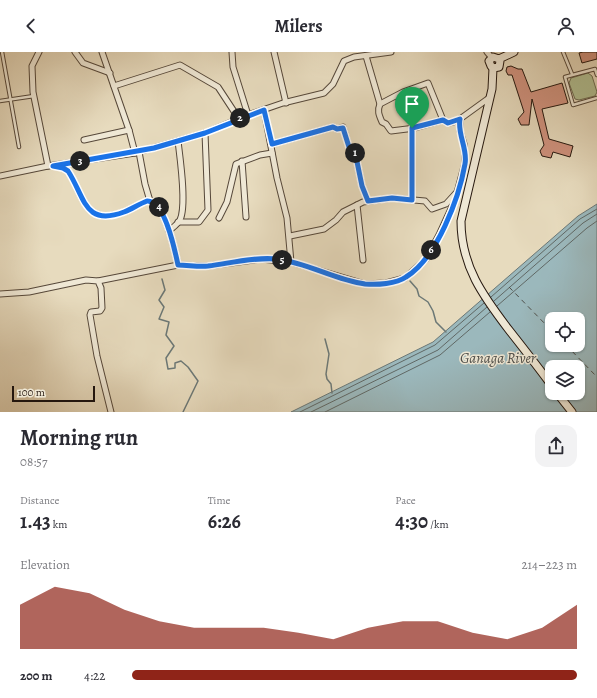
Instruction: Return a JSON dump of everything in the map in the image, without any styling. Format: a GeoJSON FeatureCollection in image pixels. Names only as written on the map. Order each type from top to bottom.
{"type":"FeatureCollection","features":[{"type":"Feature","properties":{"kind":"main road"},"geometry":{"type":"LineString","coordinates":[[514,52],[495,58],[500,64],[499,67],[493,68],[493,78],[489,98],[461,221],[461,234],[467,262],[475,281],[486,299],[545,377]]}},
{"type":"Feature","properties":{"kind":"main road"},"geometry":{"type":"LineString","coordinates":[[563,400],[572,412]]}},
{"type":"Feature","properties":{"kind":"street"},"geometry":{"type":"LineString","coordinates":[[39,52],[32,66],[34,96],[51,166]]}},
{"type":"Feature","properties":{"kind":"street"},"geometry":{"type":"LineString","coordinates":[[75,52],[83,63],[110,73]]}},
{"type":"Feature","properties":{"kind":"street"},"geometry":{"type":"LineString","coordinates":[[102,52],[130,130],[150,201],[158,206],[161,211],[169,231],[178,265]]}},
{"type":"Feature","properties":{"kind":"street"},"geometry":{"type":"LineString","coordinates":[[232,52],[233,67],[248,115]]}},
{"type":"Feature","properties":{"kind":"street"},"geometry":{"type":"LineString","coordinates":[[274,52],[286,102]]}},
{"type":"Feature","properties":{"kind":"street"},"geometry":{"type":"LineString","coordinates":[[0,176],[137,152],[205,133],[248,115],[286,102],[324,93],[333,84],[344,61],[354,57],[391,52]]}},
{"type":"Feature","properties":{"kind":"street"},"geometry":{"type":"LineString","coordinates":[[487,52],[495,58]]}},
{"type":"Feature","properties":{"kind":"street"},"geometry":{"type":"LineString","coordinates":[[366,56],[380,104],[379,115],[382,122],[386,124],[390,131],[412,128],[443,120]]}},
{"type":"Feature","properties":{"kind":"street"},"geometry":{"type":"LineString","coordinates":[[114,86],[180,65],[218,87],[239,119]]}},
{"type":"Feature","properties":{"kind":"street"},"geometry":{"type":"LineString","coordinates":[[380,104],[403,92],[428,83],[443,120],[448,123],[460,119],[489,98]]}},
{"type":"Feature","properties":{"kind":"street"},"geometry":{"type":"LineString","coordinates":[[264,110],[272,144],[272,153],[285,206],[290,236],[291,262]]}},
{"type":"Feature","properties":{"kind":"street"},"geometry":{"type":"LineString","coordinates":[[0,294],[29,292],[86,280],[98,281],[178,265],[208,266],[261,259],[291,262],[365,284],[386,283],[405,278],[426,259],[449,215],[458,190],[465,163],[464,144],[460,131],[460,119]]}},
{"type":"Feature","properties":{"kind":"street"},"geometry":{"type":"LineString","coordinates":[[272,144],[333,127],[337,129],[343,128],[349,147],[355,152],[362,186],[368,201]]}},
{"type":"Feature","properties":{"kind":"street"},"geometry":{"type":"LineString","coordinates":[[412,128],[412,200]]}},
{"type":"Feature","properties":{"kind":"street"},"geometry":{"type":"LineString","coordinates":[[84,140],[130,130]]}},
{"type":"Feature","properties":{"kind":"street"},"geometry":{"type":"LineString","coordinates":[[178,222],[199,222],[208,210],[205,133]]}},
{"type":"Feature","properties":{"kind":"street"},"geometry":{"type":"LineString","coordinates":[[169,231],[178,222],[182,209],[182,172],[178,141]]}},
{"type":"Feature","properties":{"kind":"street"},"geometry":{"type":"LineString","coordinates":[[220,218],[227,202],[235,164],[242,160],[272,153]]}},
{"type":"Feature","properties":{"kind":"street"},"geometry":{"type":"LineString","coordinates":[[242,160],[246,217]]}},
{"type":"Feature","properties":{"kind":"street"},"geometry":{"type":"LineString","coordinates":[[51,166],[63,168],[68,171],[90,211],[97,216],[111,216],[150,201]]}},
{"type":"Feature","properties":{"kind":"street"},"geometry":{"type":"LineString","coordinates":[[290,236],[324,229],[336,220],[343,212],[368,201],[392,198],[425,201],[432,209],[446,204],[458,190]]}},
{"type":"Feature","properties":{"kind":"street"},"geometry":{"type":"LineString","coordinates":[[357,205],[363,260]]}},
{"type":"Feature","properties":{"kind":"street"},"geometry":{"type":"LineString","coordinates":[[98,281],[101,288],[102,308],[101,310],[91,312],[90,315],[97,356],[111,412]]}},
{"type":"Feature","properties":{"kind":"lane"},"geometry":{"type":"LineString","coordinates":[[2,52],[19,147]]}},
{"type":"Feature","properties":{"kind":"lane"},"geometry":{"type":"LineString","coordinates":[[563,52],[572,74]]}},
{"type":"Feature","properties":{"kind":"lane"},"geometry":{"type":"LineString","coordinates":[[0,63],[4,62]]}},
{"type":"Feature","properties":{"kind":"lane"},"geometry":{"type":"LineString","coordinates":[[597,75],[595,69],[565,77],[573,105],[597,98]]}},
{"type":"Feature","properties":{"kind":"lane"},"geometry":{"type":"LineString","coordinates":[[0,101],[34,96]]}},
{"type":"Feature","properties":{"kind":"green space"},"geometry":{"type":"Polygon","coordinates":[[[588,73],[592,76],[597,92],[595,96],[579,100],[575,99],[569,83],[571,78],[588,73]]]}},
{"type":"Feature","properties":{"kind":"water","name":"Ganaga River"},"geometry":{"type":"Polygon","coordinates":[[[597,204],[597,412],[291,412],[433,342],[578,216],[597,204]]]}},
{"type":"Feature","properties":{"kind":"building"},"geometry":{"type":"Polygon","coordinates":[[[597,52],[597,59],[582,63],[579,53],[597,52]]]}},
{"type":"Feature","properties":{"kind":"building"},"geometry":{"type":"Polygon","coordinates":[[[511,66],[522,69],[531,92],[562,83],[568,103],[542,109],[549,139],[573,146],[570,157],[553,152],[551,158],[542,156],[540,151],[544,145],[532,99],[529,125],[521,125],[518,119],[524,112],[512,75],[508,75],[506,71],[507,67],[511,66]]]}},
{"type":"Feature","properties":{"kind":"waterway"},"geometry":{"type":"LineString","coordinates":[[162,279],[165,290],[159,300],[164,307],[159,319],[169,322],[166,335],[174,346],[166,358],[168,369],[175,368],[175,363],[181,361],[188,367],[198,381],[183,412]]}},
{"type":"Feature","properties":{"kind":"waterway"},"geometry":{"type":"LineString","coordinates":[[410,281],[417,289],[419,296],[428,302],[433,311],[436,322],[446,332]]}},
{"type":"Feature","properties":{"kind":"waterway"},"geometry":{"type":"LineString","coordinates":[[325,339],[329,354],[326,374],[327,379],[331,384],[332,393]]}},
{"type":"Feature","properties":{"kind":"ferry route"},"geometry":{"type":"LineString","coordinates":[[509,287],[545,324]]}},
{"type":"Feature","properties":{"kind":"ferry route"},"geometry":{"type":"LineString","coordinates":[[573,352],[597,377]]}},
{"type":"Feature","properties":{"kind":"route"},"geometry":{"type":"LineString","coordinates":[[264,110],[272,144],[333,127],[337,129],[343,128],[349,147],[355,152],[362,186],[368,201],[392,198],[412,200],[412,128],[443,120],[450,123],[460,119],[459,124],[464,144],[465,163],[455,200],[449,215],[440,236],[426,259],[405,278],[386,283],[365,284],[277,259],[247,260],[208,266],[178,265],[164,219],[161,211],[155,203],[147,201],[124,212],[111,216],[97,216],[92,214],[90,211],[68,171],[63,168],[53,166],[88,159],[135,153],[154,148],[205,133],[264,110]]}}]}
